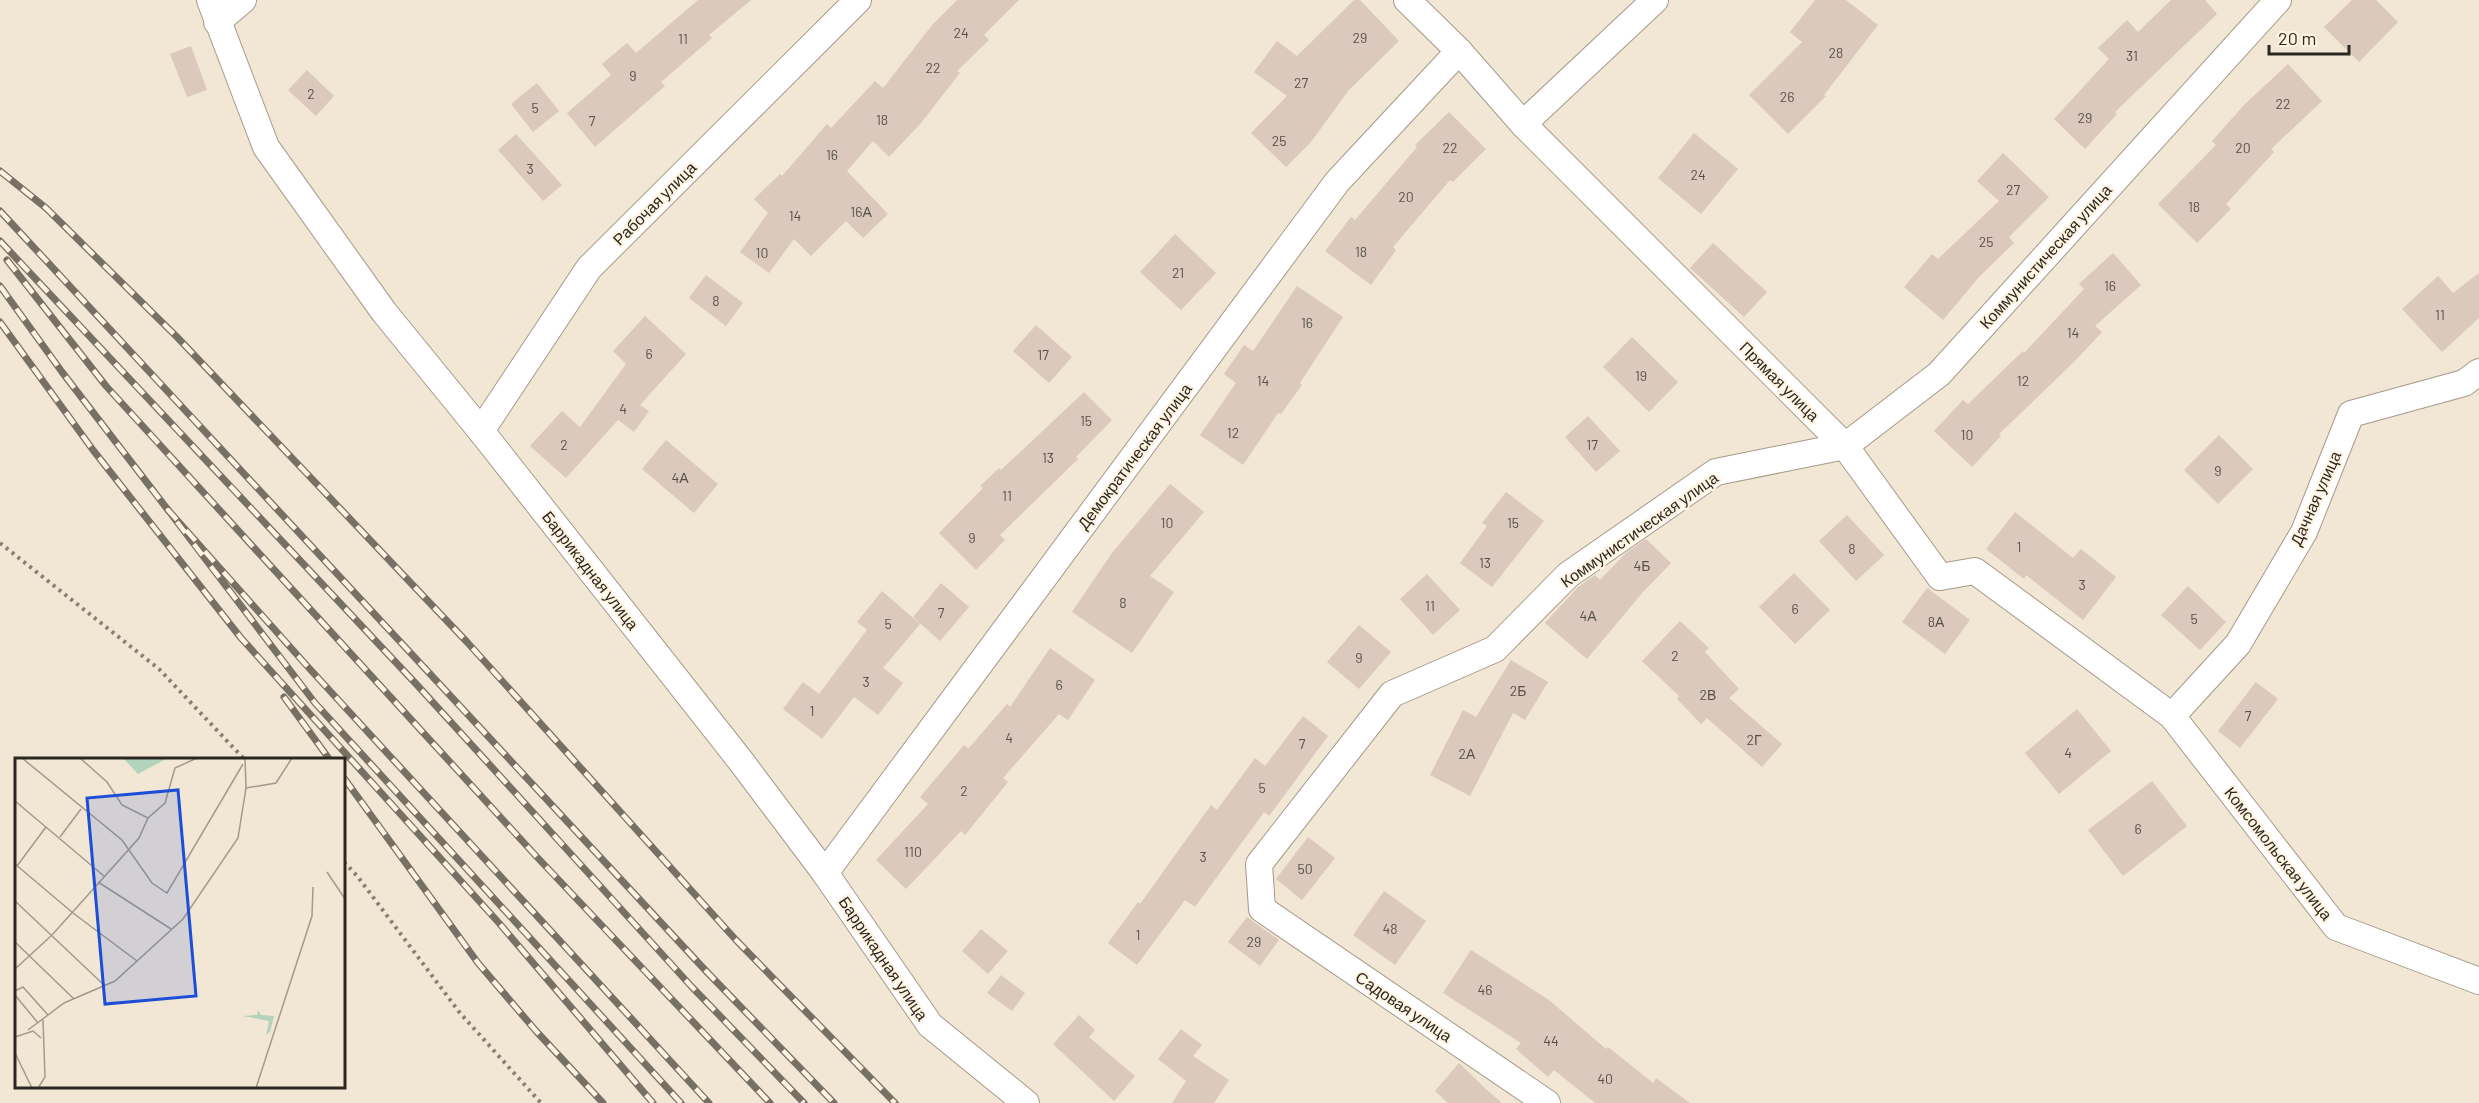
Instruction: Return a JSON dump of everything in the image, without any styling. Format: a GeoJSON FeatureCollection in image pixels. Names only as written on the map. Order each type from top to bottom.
{"type":"FeatureCollection","features":[{"type":"Feature","properties":{"kind":"street"},"geometry":{"type":"LineString","coordinates":[[213,11],[243,0]]}},
{"type":"Feature","properties":{"kind":"street","name":"Рабочая улица"},"geometry":{"type":"LineString","coordinates":[[481,431],[589,268],[858,0]]}},
{"type":"Feature","properties":{"kind":"street","name":"Прямая улица"},"geometry":{"type":"LineString","coordinates":[[1407,0],[1459,51],[1523,124],[1845,446],[1940,577],[1975,571],[2172,716]]}},
{"type":"Feature","properties":{"kind":"street"},"geometry":{"type":"LineString","coordinates":[[1523,124],[1655,0]]}},
{"type":"Feature","properties":{"kind":"street","name":"Коммунистическая улица"},"geometry":{"type":"LineString","coordinates":[[1262,909],[1259,864],[1392,694],[1495,649],[1568,575],[1716,472],[1845,446],[1939,374],[2278,0]]}},
{"type":"Feature","properties":{"kind":"street","name":"Баррикадная улица"},"geometry":{"type":"LineString","coordinates":[[213,11],[266,147],[384,312],[481,431],[825,873],[930,1025],[1026,1103]]}},
{"type":"Feature","properties":{"kind":"street","name":"Демократическая улица"},"geometry":{"type":"LineString","coordinates":[[825,873],[1337,182],[1459,51]]}},
{"type":"Feature","properties":{"kind":"street","name":"Дачная улица"},"geometry":{"type":"LineString","coordinates":[[2172,716],[2238,644],[2304,532],[2351,414],[2464,383],[2479,372]]}},
{"type":"Feature","properties":{"kind":"street","name":"Комсомольская улица"},"geometry":{"type":"LineString","coordinates":[[2172,716],[2336,927],[2479,981]]}},
{"type":"Feature","properties":{"kind":"street","name":"Садовая улица"},"geometry":{"type":"LineString","coordinates":[[1262,909],[1547,1103]]}},
{"type":"Feature","properties":{"kind":"path"},"geometry":{"type":"LineString","coordinates":[[0,543],[159,669],[244,758]]}},
{"type":"Feature","properties":{"kind":"path"},"geometry":{"type":"LineString","coordinates":[[345,863],[358,877],[460,1013],[541,1103]]}},
{"type":"Feature","properties":{"kind":"building"},"geometry":{"type":"Polygon","coordinates":[[[698,0],[751,0],[709,35],[712,38],[661,82],[665,86],[595,147],[567,113],[611,75],[602,64],[627,43],[636,53],[698,0]]]}},
{"type":"Feature","properties":{"kind":"building"},"geometry":{"type":"Polygon","coordinates":[[[957,0],[1019,0],[984,35],[989,40],[957,71],[960,73],[921,123],[889,157],[873,141],[847,171],[888,214],[863,238],[846,221],[811,256],[794,239],[769,273],[740,252],[768,213],[754,199],[780,174],[782,176],[827,124],[831,128],[875,81],[883,88],[933,24],[957,0]]]}},
{"type":"Feature","properties":{"kind":"building"},"geometry":{"type":"Polygon","coordinates":[[[1354,0],[1360,0],[1399,41],[1349,90],[1311,142],[1286,167],[1251,133],[1287,96],[1254,72],[1277,41],[1297,56],[1354,0]]]}},
{"type":"Feature","properties":{"kind":"building"},"geometry":{"type":"Polygon","coordinates":[[[1815,0],[1846,0],[1878,25],[1824,95],[1826,96],[1788,134],[1749,95],[1802,42],[1790,32],[1815,0]]]}},
{"type":"Feature","properties":{"kind":"building"},"geometry":{"type":"Polygon","coordinates":[[[2171,0],[2205,0],[2217,14],[2115,112],[2117,114],[2085,149],[2054,119],[2109,59],[2098,48],[2127,20],[2138,32],[2171,0]]]}},
{"type":"Feature","properties":{"kind":"building"},"geometry":{"type":"Polygon","coordinates":[[[2352,0],[2376,0],[2398,22],[2359,62],[2324,27],[2352,0]]]}},
{"type":"Feature","properties":{"kind":"building"},"geometry":{"type":"Polygon","coordinates":[[[191,46],[207,90],[187,97],[170,54],[191,46]]]}},
{"type":"Feature","properties":{"kind":"building"},"geometry":{"type":"Polygon","coordinates":[[[2288,64],[2322,101],[2271,149],[2274,152],[2226,204],[2231,209],[2197,243],[2158,204],[2216,145],[2212,141],[2244,105],[2288,64]]]}},
{"type":"Feature","properties":{"kind":"building"},"geometry":{"type":"Polygon","coordinates":[[[307,70],[334,96],[316,116],[288,90],[307,70]]]}},
{"type":"Feature","properties":{"kind":"building"},"geometry":{"type":"Polygon","coordinates":[[[537,83],[559,111],[533,132],[511,104],[537,83]]]}},
{"type":"Feature","properties":{"kind":"building"},"geometry":{"type":"Polygon","coordinates":[[[1449,112],[1486,149],[1453,182],[1450,180],[1393,247],[1396,250],[1371,285],[1325,251],[1351,217],[1355,220],[1417,147],[1415,145],[1449,112]]]}},
{"type":"Feature","properties":{"kind":"building"},"geometry":{"type":"Polygon","coordinates":[[[1694,133],[1738,169],[1701,214],[1658,178],[1694,133]]]}},
{"type":"Feature","properties":{"kind":"building"},"geometry":{"type":"Polygon","coordinates":[[[516,134],[562,185],[543,201],[498,150],[516,134]]]}},
{"type":"Feature","properties":{"kind":"building"},"geometry":{"type":"Polygon","coordinates":[[[2003,153],[2049,197],[2009,237],[2014,243],[1979,277],[1943,320],[1904,287],[1932,254],[1938,259],[1999,201],[1977,181],[2003,153]]]}},
{"type":"Feature","properties":{"kind":"building"},"geometry":{"type":"Polygon","coordinates":[[[1175,234],[1216,273],[1181,310],[1140,272],[1175,234]]]}},
{"type":"Feature","properties":{"kind":"building"},"geometry":{"type":"Polygon","coordinates":[[[1713,243],[1767,292],[1744,317],[1690,268],[1713,243]]]}},
{"type":"Feature","properties":{"kind":"building"},"geometry":{"type":"Polygon","coordinates":[[[2113,253],[2141,285],[2095,326],[2102,332],[1999,434],[2001,436],[1972,467],[1934,431],[1963,400],[1968,404],[2023,351],[2024,353],[2084,289],[2079,284],[2113,253]]]}},
{"type":"Feature","properties":{"kind":"building"},"geometry":{"type":"Polygon","coordinates":[[[2479,273],[2479,318],[2442,352],[2402,309],[2438,276],[2453,293],[2479,273]]]}},
{"type":"Feature","properties":{"kind":"building"},"geometry":{"type":"Polygon","coordinates":[[[706,275],[743,303],[726,326],[689,298],[706,275]]]}},
{"type":"Feature","properties":{"kind":"building"},"geometry":{"type":"Polygon","coordinates":[[[1297,286],[1343,317],[1300,383],[1302,385],[1281,414],[1278,413],[1243,465],[1200,435],[1236,383],[1224,374],[1244,345],[1253,351],[1297,286]]]}},
{"type":"Feature","properties":{"kind":"building"},"geometry":{"type":"Polygon","coordinates":[[[645,316],[686,354],[640,405],[649,411],[634,432],[618,420],[566,478],[530,446],[562,411],[580,427],[626,364],[613,351],[645,316]]]}},
{"type":"Feature","properties":{"kind":"building"},"geometry":{"type":"Polygon","coordinates":[[[1036,325],[1072,357],[1049,383],[1013,351],[1036,325]]]}},
{"type":"Feature","properties":{"kind":"building"},"geometry":{"type":"Polygon","coordinates":[[[1632,337],[1678,382],[1649,412],[1603,367],[1632,337]]]}},
{"type":"Feature","properties":{"kind":"building"},"geometry":{"type":"Polygon","coordinates":[[[1084,392],[1112,420],[1076,457],[1078,459],[1000,535],[1005,540],[976,570],[939,533],[983,488],[980,486],[999,468],[1001,470],[1084,392]]]}},
{"type":"Feature","properties":{"kind":"building"},"geometry":{"type":"Polygon","coordinates":[[[1588,416],[1620,451],[1596,472],[1565,437],[1588,416]]]}},
{"type":"Feature","properties":{"kind":"building"},"geometry":{"type":"Polygon","coordinates":[[[2219,435],[2253,469],[2218,504],[2184,470],[2219,435]]]}},
{"type":"Feature","properties":{"kind":"building"},"geometry":{"type":"Polygon","coordinates":[[[666,440],[718,484],[694,513],[642,469],[666,440]]]}},
{"type":"Feature","properties":{"kind":"building"},"geometry":{"type":"Polygon","coordinates":[[[1170,484],[1204,512],[1150,576],[1174,592],[1132,653],[1072,612],[1112,553],[1170,484]]]}},
{"type":"Feature","properties":{"kind":"building"},"geometry":{"type":"Polygon","coordinates":[[[1506,492],[1544,521],[1492,587],[1460,563],[1487,526],[1482,523],[1506,492]]]}},
{"type":"Feature","properties":{"kind":"building"},"geometry":{"type":"Polygon","coordinates":[[[2015,512],[2073,558],[2081,549],[2116,577],[2083,620],[2026,575],[2024,579],[1986,549],[2015,512]]]}},
{"type":"Feature","properties":{"kind":"building"},"geometry":{"type":"Polygon","coordinates":[[[1847,515],[1884,555],[1856,581],[1819,541],[1847,515]]]}},
{"type":"Feature","properties":{"kind":"building"},"geometry":{"type":"Polygon","coordinates":[[[1646,539],[1671,563],[1643,592],[1587,659],[1545,623],[1578,587],[1595,575],[1600,580],[1626,553],[1646,539]]]}},
{"type":"Feature","properties":{"kind":"building"},"geometry":{"type":"Polygon","coordinates":[[[1794,573],[1830,610],[1795,644],[1759,607],[1794,573]]]}},
{"type":"Feature","properties":{"kind":"building"},"geometry":{"type":"Polygon","coordinates":[[[1427,574],[1460,610],[1433,635],[1400,599],[1427,574]]]}},
{"type":"Feature","properties":{"kind":"building"},"geometry":{"type":"Polygon","coordinates":[[[941,583],[969,607],[940,641],[913,617],[941,583]]]}},
{"type":"Feature","properties":{"kind":"building"},"geometry":{"type":"Polygon","coordinates":[[[2188,586],[2226,622],[2200,650],[2161,615],[2188,586]]]}},
{"type":"Feature","properties":{"kind":"building"},"geometry":{"type":"Polygon","coordinates":[[[1927,588],[1970,620],[1945,654],[1902,622],[1927,588]]]}},
{"type":"Feature","properties":{"kind":"building"},"geometry":{"type":"Polygon","coordinates":[[[882,591],[920,624],[883,668],[903,683],[878,715],[854,697],[822,739],[783,709],[803,682],[819,694],[867,630],[857,622],[882,591]]]}},
{"type":"Feature","properties":{"kind":"building"},"geometry":{"type":"Polygon","coordinates":[[[1680,621],[1709,648],[1705,652],[1739,689],[1729,698],[1782,744],[1762,767],[1707,718],[1701,724],[1677,699],[1679,696],[1642,661],[1680,621]]]}},
{"type":"Feature","properties":{"kind":"building"},"geometry":{"type":"Polygon","coordinates":[[[1359,625],[1391,652],[1359,689],[1327,662],[1359,625]]]}},
{"type":"Feature","properties":{"kind":"building"},"geometry":{"type":"Polygon","coordinates":[[[1050,648],[1095,680],[1068,720],[1059,714],[1003,778],[1008,782],[965,835],[961,831],[906,889],[876,860],[928,804],[920,797],[964,745],[968,749],[1007,704],[1010,707],[1050,648]]]}},
{"type":"Feature","properties":{"kind":"building"},"geometry":{"type":"Polygon","coordinates":[[[1511,660],[1548,682],[1525,720],[1513,713],[1470,796],[1430,775],[1463,710],[1476,717],[1511,660]]]}},
{"type":"Feature","properties":{"kind":"building"},"geometry":{"type":"Polygon","coordinates":[[[2256,682],[2278,699],[2240,748],[2218,731],[2256,682]]]}},
{"type":"Feature","properties":{"kind":"building"},"geometry":{"type":"Polygon","coordinates":[[[2077,709],[2111,751],[2059,794],[2025,753],[2077,709]]]}},
{"type":"Feature","properties":{"kind":"building"},"geometry":{"type":"Polygon","coordinates":[[[1303,716],[1328,736],[1269,816],[1264,812],[1195,907],[1185,900],[1137,965],[1108,943],[1138,902],[1140,904],[1211,805],[1217,810],[1255,758],[1265,766],[1303,716]]]}},
{"type":"Feature","properties":{"kind":"building"},"geometry":{"type":"Polygon","coordinates":[[[2152,781],[2187,826],[2123,876],[2088,830],[2152,781]]]}},
{"type":"Feature","properties":{"kind":"building"},"geometry":{"type":"Polygon","coordinates":[[[1308,837],[1335,858],[1302,900],[1276,879],[1308,837]]]}},
{"type":"Feature","properties":{"kind":"building"},"geometry":{"type":"Polygon","coordinates":[[[1384,891],[1426,921],[1395,965],[1353,935],[1384,891]]]}},
{"type":"Feature","properties":{"kind":"building"},"geometry":{"type":"Polygon","coordinates":[[[1247,917],[1279,940],[1260,966],[1228,942],[1247,917]]]}},
{"type":"Feature","properties":{"kind":"building"},"geometry":{"type":"Polygon","coordinates":[[[981,929],[1008,951],[988,974],[962,951],[981,929]]]}},
{"type":"Feature","properties":{"kind":"building"},"geometry":{"type":"Polygon","coordinates":[[[1471,950],[1549,1000],[1606,1049],[1608,1047],[1653,1083],[1656,1078],[1690,1103],[1595,1103],[1554,1070],[1548,1077],[1516,1049],[1521,1043],[1443,993],[1471,950]]]}},
{"type":"Feature","properties":{"kind":"building"},"geometry":{"type":"Polygon","coordinates":[[[1001,975],[1025,993],[1012,1011],[987,993],[1001,975]]]}},
{"type":"Feature","properties":{"kind":"building"},"geometry":{"type":"Polygon","coordinates":[[[1079,1015],[1095,1030],[1089,1037],[1135,1076],[1114,1101],[1053,1044],[1079,1015]]]}},
{"type":"Feature","properties":{"kind":"building"},"geometry":{"type":"Polygon","coordinates":[[[1181,1029],[1202,1045],[1193,1056],[1229,1080],[1214,1103],[1172,1103],[1186,1081],[1158,1059],[1181,1029]]]}},
{"type":"Feature","properties":{"kind":"building"},"geometry":{"type":"Polygon","coordinates":[[[1459,1063],[1502,1103],[1448,1103],[1435,1091],[1459,1063]]]}},
{"type":"Feature","properties":{"kind":"railway"},"geometry":{"type":"LineString","coordinates":[[0,171],[46,208],[177,337],[467,642],[736,940],[895,1103]]}},
{"type":"Feature","properties":{"kind":"railway"},"geometry":{"type":"LineString","coordinates":[[0,211],[706,971],[834,1103]]}},
{"type":"Feature","properties":{"kind":"railway"},"geometry":{"type":"LineString","coordinates":[[0,241],[418,686],[691,986],[804,1103]]}},
{"type":"Feature","properties":{"kind":"railway"},"geometry":{"type":"LineString","coordinates":[[7,260],[106,386],[536,856],[770,1103]]}},
{"type":"Feature","properties":{"kind":"railway"},"geometry":{"type":"LineString","coordinates":[[0,286],[62,372],[168,510]]}},
{"type":"Feature","properties":{"kind":"railway"},"geometry":{"type":"LineString","coordinates":[[0,322],[93,450],[241,638],[499,923],[653,1103]]}},
{"type":"Feature","properties":{"kind":"railway"},"geometry":{"type":"LineString","coordinates":[[681,1103],[315,703],[168,510],[308,667],[709,1103]]}},
{"type":"Feature","properties":{"kind":"railway"},"geometry":{"type":"LineString","coordinates":[[284,697],[329,758]]}},
{"type":"Feature","properties":{"kind":"railway"},"geometry":{"type":"LineString","coordinates":[[345,779],[478,963],[536,1031],[603,1103]]}}]}
